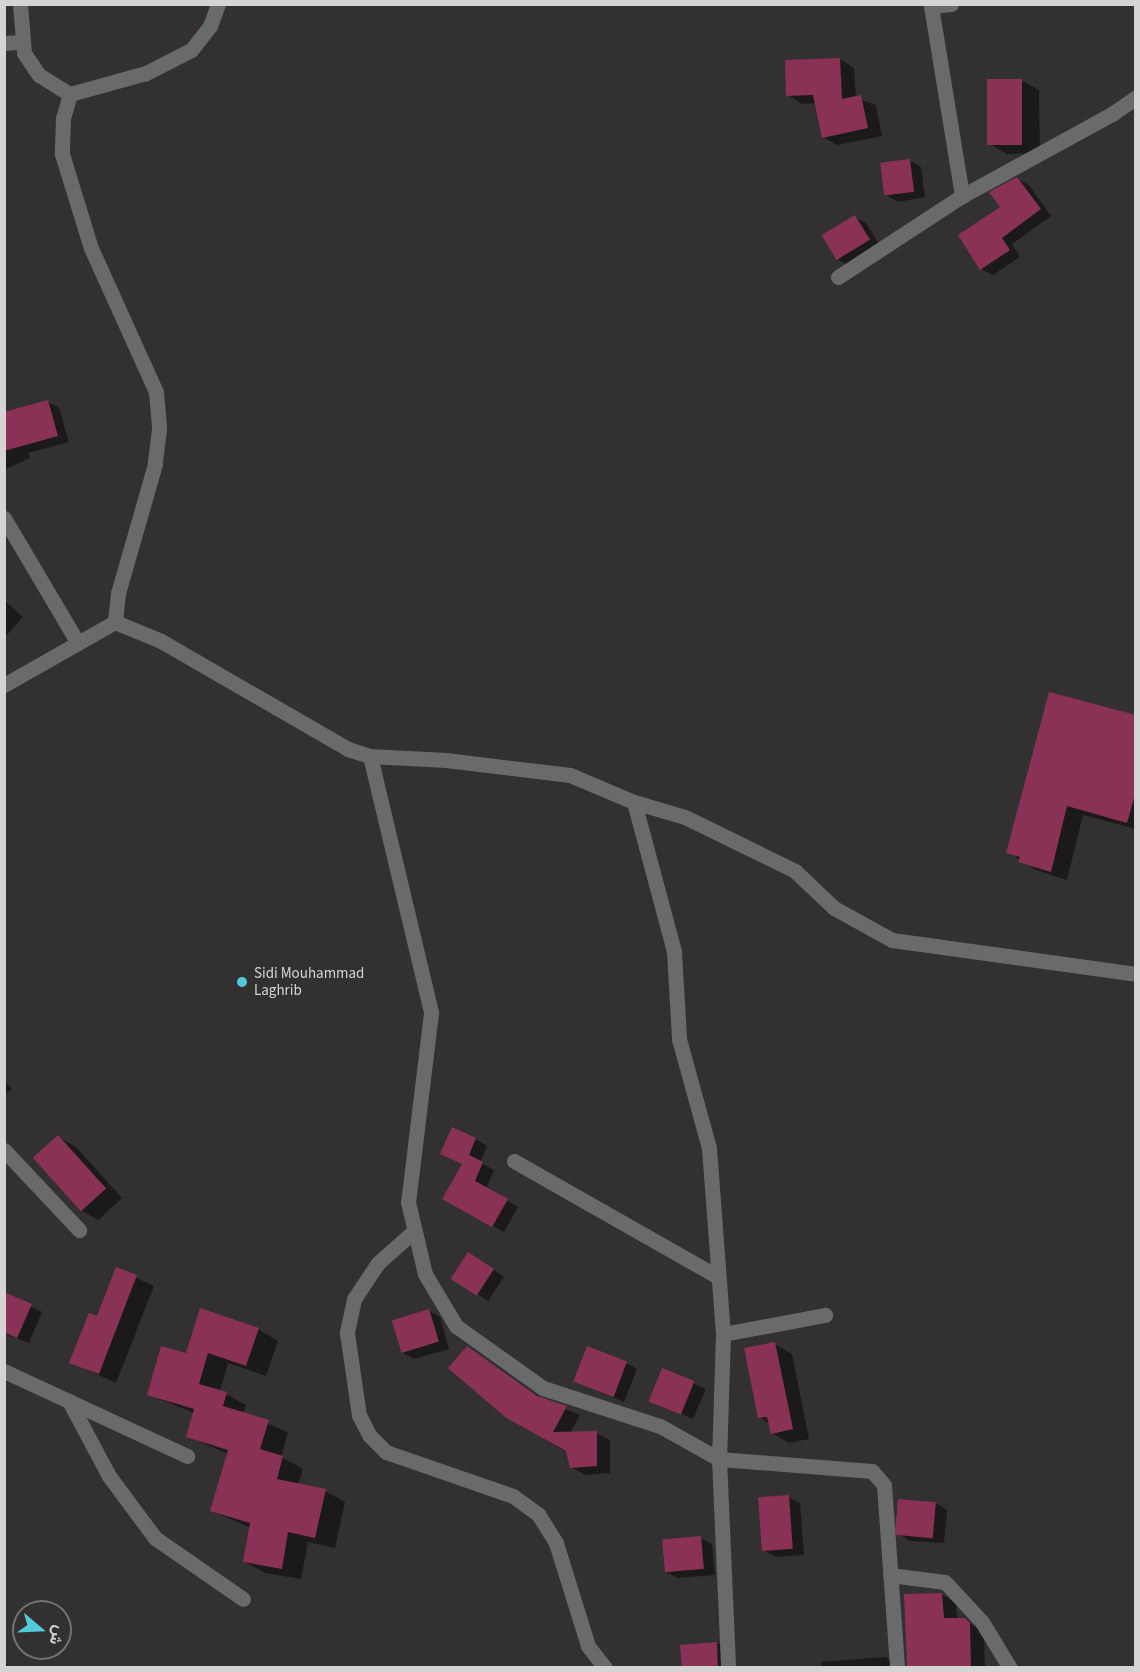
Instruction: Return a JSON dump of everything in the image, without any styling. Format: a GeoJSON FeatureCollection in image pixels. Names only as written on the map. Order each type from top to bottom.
{"type":"FeatureCollection","features":[{"type":"Feature","properties":{"kind":"street"},"geometry":{"type":"LineString","coordinates":[[20,4],[12,42],[39,75],[70,94],[146,73],[191,50],[210,26],[218,4]]}},
{"type":"Feature","properties":{"kind":"street"},"geometry":{"type":"LineString","coordinates":[[951,4],[931,6],[962,196]]}},
{"type":"Feature","properties":{"kind":"street"},"geometry":{"type":"LineString","coordinates":[[70,94],[60,139],[67,173],[91,248],[156,392],[159,429],[155,464],[118,593],[115,622]]}},
{"type":"Feature","properties":{"kind":"street"},"geometry":{"type":"LineString","coordinates":[[838,277],[962,196],[1112,114],[1136,97]]}},
{"type":"Feature","properties":{"kind":"street"},"geometry":{"type":"LineString","coordinates":[[4,518],[78,643]]}},
{"type":"Feature","properties":{"kind":"street"},"geometry":{"type":"LineString","coordinates":[[4,685],[115,622]]}},
{"type":"Feature","properties":{"kind":"street"},"geometry":{"type":"LineString","coordinates":[[115,622],[161,641],[322,735],[370,756],[446,760],[570,775],[634,802],[685,817],[795,871],[834,908],[892,940],[1136,974]]}},
{"type":"Feature","properties":{"kind":"street"},"geometry":{"type":"LineString","coordinates":[[370,756],[431,1013],[428,1059],[411,1153],[408,1202],[425,1274],[456,1326],[543,1388],[660,1426],[719,1459],[873,1471],[884,1485],[897,1668]]}},
{"type":"Feature","properties":{"kind":"street"},"geometry":{"type":"LineString","coordinates":[[634,802],[674,951],[679,1039],[709,1148],[723,1334],[719,1459],[728,1668]]}},
{"type":"Feature","properties":{"kind":"street"},"geometry":{"type":"LineString","coordinates":[[4,1150],[79,1230]]}},
{"type":"Feature","properties":{"kind":"street"},"geometry":{"type":"LineString","coordinates":[[514,1161],[718,1277]]}},
{"type":"Feature","properties":{"kind":"street"},"geometry":{"type":"LineString","coordinates":[[414,1231],[378,1263],[354,1299],[347,1333],[359,1415],[369,1435],[386,1452],[513,1496],[538,1514],[556,1543],[588,1646],[605,1668]]}},
{"type":"Feature","properties":{"kind":"street"},"geometry":{"type":"LineString","coordinates":[[723,1334],[825,1315]]}},
{"type":"Feature","properties":{"kind":"street"},"geometry":{"type":"LineString","coordinates":[[4,1371],[187,1456]]}},
{"type":"Feature","properties":{"kind":"street"},"geometry":{"type":"LineString","coordinates":[[69,1401],[110,1476],[154,1538],[243,1599]]}},
{"type":"Feature","properties":{"kind":"street"},"geometry":{"type":"LineString","coordinates":[[890,1575],[945,1582],[982,1622],[1010,1668]]}},
{"type":"Feature","properties":{"kind":"building"},"geometry":{"type":"Polygon","coordinates":[[[840,58],[842,99],[861,95],[868,128],[822,138],[813,95],[786,96],[785,60],[840,58]]]}},
{"type":"Feature","properties":{"kind":"building"},"geometry":{"type":"Polygon","coordinates":[[[987,79],[1022,79],[1022,145],[987,145],[987,79]]]}},
{"type":"Feature","properties":{"kind":"building"},"geometry":{"type":"Polygon","coordinates":[[[910,159],[914,192],[884,195],[880,163],[910,159]]]}},
{"type":"Feature","properties":{"kind":"building"},"geometry":{"type":"Polygon","coordinates":[[[1017,177],[1041,209],[1002,238],[1010,250],[980,270],[958,235],[1000,207],[989,192],[1017,177]]]}},
{"type":"Feature","properties":{"kind":"building"},"geometry":{"type":"Polygon","coordinates":[[[855,215],[870,240],[837,260],[822,235],[855,215]]]}},
{"type":"Feature","properties":{"kind":"building"},"geometry":{"type":"Polygon","coordinates":[[[48,400],[58,436],[4,451],[4,412],[48,400]]]}},
{"type":"Feature","properties":{"kind":"building"},"geometry":{"type":"Polygon","coordinates":[[[1049,692],[1136,715],[1136,791],[1127,823],[1067,806],[1051,872],[1018,862],[1020,857],[1006,853],[1049,692]]]}},
{"type":"Feature","properties":{"kind":"building"},"geometry":{"type":"Polygon","coordinates":[[[452,1127],[476,1138],[469,1155],[483,1162],[475,1181],[508,1199],[492,1227],[442,1199],[462,1164],[440,1154],[452,1127]]]}},
{"type":"Feature","properties":{"kind":"building"},"geometry":{"type":"Polygon","coordinates":[[[58,1135],[106,1189],[81,1211],[33,1158],[58,1135]]]}},
{"type":"Feature","properties":{"kind":"building"},"geometry":{"type":"Polygon","coordinates":[[[468,1252],[494,1269],[477,1296],[451,1279],[468,1252]]]}},
{"type":"Feature","properties":{"kind":"building"},"geometry":{"type":"Polygon","coordinates":[[[116,1267],[137,1275],[99,1374],[69,1363],[89,1313],[97,1316],[116,1267]]]}},
{"type":"Feature","properties":{"kind":"building"},"geometry":{"type":"Polygon","coordinates":[[[4,1292],[32,1304],[17,1338],[4,1332],[4,1292]]]}},
{"type":"Feature","properties":{"kind":"building"},"geometry":{"type":"Polygon","coordinates":[[[200,1308],[259,1328],[246,1366],[208,1353],[199,1384],[227,1392],[223,1406],[269,1420],[260,1449],[283,1456],[277,1479],[326,1489],[315,1538],[288,1532],[282,1569],[243,1562],[250,1523],[210,1511],[228,1450],[186,1437],[194,1409],[147,1395],[161,1346],[186,1353],[200,1308]]]}},
{"type":"Feature","properties":{"kind":"building"},"geometry":{"type":"Polygon","coordinates":[[[429,1309],[439,1342],[402,1353],[392,1320],[429,1309]]]}},
{"type":"Feature","properties":{"kind":"building"},"geometry":{"type":"Polygon","coordinates":[[[775,1342],[793,1429],[771,1434],[767,1417],[758,1418],[744,1348],[775,1342]]]}},
{"type":"Feature","properties":{"kind":"building"},"geometry":{"type":"Polygon","coordinates":[[[467,1346],[537,1396],[567,1406],[553,1432],[597,1431],[597,1466],[570,1468],[566,1451],[505,1417],[448,1368],[467,1346]]]}},
{"type":"Feature","properties":{"kind":"building"},"geometry":{"type":"Polygon","coordinates":[[[587,1346],[627,1361],[614,1397],[573,1381],[587,1346]]]}},
{"type":"Feature","properties":{"kind":"building"},"geometry":{"type":"Polygon","coordinates":[[[662,1368],[694,1381],[681,1414],[649,1401],[662,1368]]]}},
{"type":"Feature","properties":{"kind":"building"},"geometry":{"type":"Polygon","coordinates":[[[789,1495],[793,1549],[762,1551],[758,1497],[789,1495]]]}},
{"type":"Feature","properties":{"kind":"building"},"geometry":{"type":"Polygon","coordinates":[[[898,1499],[936,1502],[933,1538],[895,1535],[898,1499]]]}},
{"type":"Feature","properties":{"kind":"building"},"geometry":{"type":"Polygon","coordinates":[[[701,1536],[704,1569],[665,1572],[662,1539],[701,1536]]]}},
{"type":"Feature","properties":{"kind":"building"},"geometry":{"type":"Polygon","coordinates":[[[942,1593],[944,1618],[965,1618],[970,1623],[971,1668],[907,1668],[904,1594],[942,1593]]]}},
{"type":"Feature","properties":{"kind":"building"},"geometry":{"type":"Polygon","coordinates":[[[717,1642],[718,1668],[682,1668],[680,1645],[717,1642]]]}},
{"type":"Feature","properties":{"kind":"place","name":"Sidi Mouhammad Laghrib"},"geometry":{"type":"Point","coordinates":[242,982]}}]}
